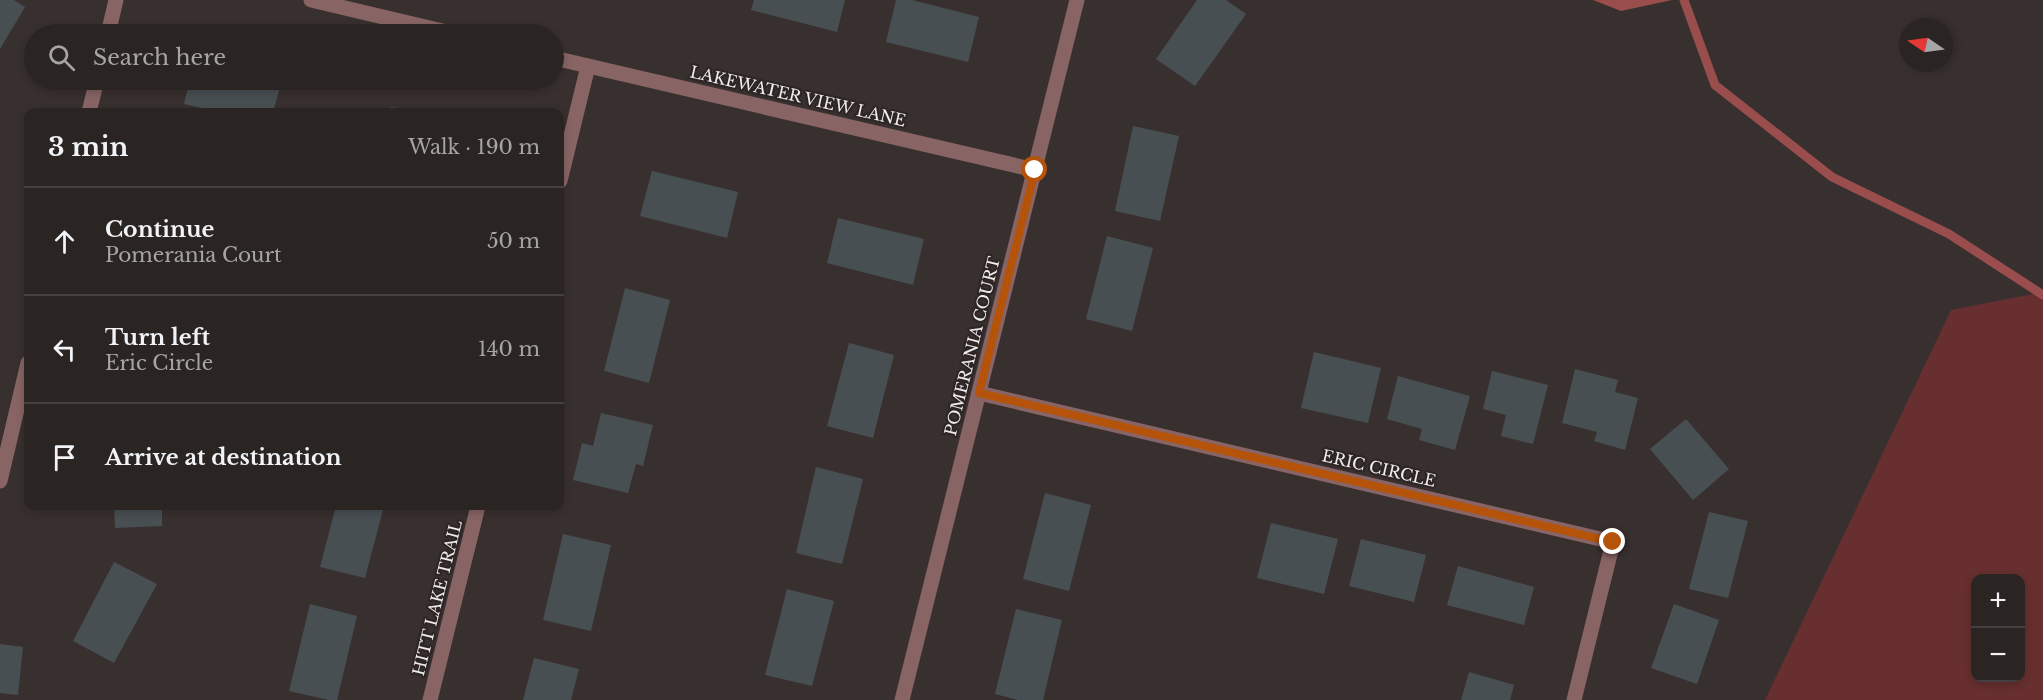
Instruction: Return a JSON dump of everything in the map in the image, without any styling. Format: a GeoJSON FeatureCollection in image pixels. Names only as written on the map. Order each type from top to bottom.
{"type":"FeatureCollection","features":[{"type":"Feature","properties":{"kind":"street"},"geometry":{"type":"LineString","coordinates":[[110,24],[116,0]]}},
{"type":"Feature","properties":{"kind":"street"},"geometry":{"type":"LineString","coordinates":[[311,0],[347,4],[419,24]]}},
{"type":"Feature","properties":{"kind":"street","name":"POMERANIA COURT"},"geometry":{"type":"LineString","coordinates":[[902,700],[1077,0]]}},
{"type":"Feature","properties":{"kind":"street","name":"LAKEWATER VIEW LANE"},"geometry":{"type":"LineString","coordinates":[[564,60],[1035,170]]}},
{"type":"Feature","properties":{"kind":"street"},"geometry":{"type":"LineString","coordinates":[[564,165],[588,66]]}},
{"type":"Feature","properties":{"kind":"street"},"geometry":{"type":"LineString","coordinates":[[90,108],[94,90]]}},
{"type":"Feature","properties":{"kind":"street"},"geometry":{"type":"LineString","coordinates":[[0,481],[24,380]]}},
{"type":"Feature","properties":{"kind":"street","name":"ERIC CIRCLE"},"geometry":{"type":"LineString","coordinates":[[979,393],[1613,542],[1574,700]]}},
{"type":"Feature","properties":{"kind":"street","name":"HITT LAKE TRAIL"},"geometry":{"type":"LineString","coordinates":[[430,700],[477,510]]}},
{"type":"Feature","properties":{"kind":"shaded area"},"geometry":{"type":"Polygon","coordinates":[[[1593,0],[1672,0],[1621,11],[1593,0]]]}},
{"type":"Feature","properties":{"kind":"shaded area"},"geometry":{"type":"Polygon","coordinates":[[[2043,292],[2043,700],[1765,700],[1951,310],[2043,292]]]}},
{"type":"Feature","properties":{"kind":"building"},"geometry":{"type":"Polygon","coordinates":[[[0,0],[14,0],[25,7],[0,49],[0,0]]]}},
{"type":"Feature","properties":{"kind":"building"},"geometry":{"type":"Polygon","coordinates":[[[754,0],[845,0],[837,32],[751,10],[754,0]]]}},
{"type":"Feature","properties":{"kind":"building"},"geometry":{"type":"Polygon","coordinates":[[[896,0],[912,0],[979,17],[968,62],[886,42],[896,0]]]}},
{"type":"Feature","properties":{"kind":"building"},"geometry":{"type":"Polygon","coordinates":[[[1197,0],[1226,0],[1246,14],[1195,86],[1156,59],[1197,0]]]}},
{"type":"Feature","properties":{"kind":"building"},"geometry":{"type":"Polygon","coordinates":[[[188,90],[279,90],[274,108],[201,108],[184,104],[188,90]]]}},
{"type":"Feature","properties":{"kind":"building"},"geometry":{"type":"Polygon","coordinates":[[[1133,126],[1179,136],[1160,221],[1115,211],[1133,126]]]}},
{"type":"Feature","properties":{"kind":"building"},"geometry":{"type":"Polygon","coordinates":[[[652,171],[738,192],[727,238],[640,216],[652,171]]]}},
{"type":"Feature","properties":{"kind":"building"},"geometry":{"type":"Polygon","coordinates":[[[838,218],[924,239],[913,285],[827,263],[838,218]]]}},
{"type":"Feature","properties":{"kind":"building"},"geometry":{"type":"Polygon","coordinates":[[[1107,236],[1153,248],[1132,331],[1086,319],[1107,236]]]}},
{"type":"Feature","properties":{"kind":"building"},"geometry":{"type":"Polygon","coordinates":[[[625,288],[670,300],[649,383],[604,371],[625,288]]]}},
{"type":"Feature","properties":{"kind":"building"},"geometry":{"type":"Polygon","coordinates":[[[849,343],[894,355],[873,438],[827,426],[849,343]]]}},
{"type":"Feature","properties":{"kind":"building"},"geometry":{"type":"Polygon","coordinates":[[[1314,352],[1381,368],[1368,423],[1301,408],[1314,352]]]}},
{"type":"Feature","properties":{"kind":"building"},"geometry":{"type":"Polygon","coordinates":[[[1575,369],[1618,380],[1615,392],[1638,398],[1625,450],[1594,441],[1597,432],[1562,423],[1575,369]]]}},
{"type":"Feature","properties":{"kind":"building"},"geometry":{"type":"Polygon","coordinates":[[[1492,371],[1548,385],[1533,444],[1501,436],[1506,415],[1483,409],[1492,371]]]}},
{"type":"Feature","properties":{"kind":"building"},"geometry":{"type":"Polygon","coordinates":[[[1398,376],[1470,396],[1455,450],[1419,440],[1422,429],[1387,419],[1398,376]]]}},
{"type":"Feature","properties":{"kind":"building"},"geometry":{"type":"Polygon","coordinates":[[[601,413],[653,425],[643,466],[636,464],[628,493],[573,480],[582,443],[593,446],[601,413]]]}},
{"type":"Feature","properties":{"kind":"building"},"geometry":{"type":"Polygon","coordinates":[[[1686,419],[1729,469],[1693,500],[1650,449],[1686,419]]]}},
{"type":"Feature","properties":{"kind":"building"},"geometry":{"type":"Polygon","coordinates":[[[816,467],[863,479],[842,564],[796,553],[816,467]]]}},
{"type":"Feature","properties":{"kind":"building"},"geometry":{"type":"Polygon","coordinates":[[[1045,493],[1091,505],[1069,591],[1023,579],[1045,493]]]}},
{"type":"Feature","properties":{"kind":"building"},"geometry":{"type":"Polygon","coordinates":[[[114,510],[162,510],[162,526],[115,528],[114,510]]]}},
{"type":"Feature","properties":{"kind":"building"},"geometry":{"type":"Polygon","coordinates":[[[335,510],[383,510],[365,578],[320,567],[335,510]]]}},
{"type":"Feature","properties":{"kind":"building"},"geometry":{"type":"Polygon","coordinates":[[[1709,512],[1748,521],[1728,598],[1689,589],[1709,512]]]}},
{"type":"Feature","properties":{"kind":"building"},"geometry":{"type":"Polygon","coordinates":[[[1271,523],[1338,539],[1324,594],[1257,578],[1271,523]]]}},
{"type":"Feature","properties":{"kind":"building"},"geometry":{"type":"Polygon","coordinates":[[[563,534],[611,545],[591,631],[543,620],[563,534]]]}},
{"type":"Feature","properties":{"kind":"building"},"geometry":{"type":"Polygon","coordinates":[[[1361,539],[1426,555],[1414,602],[1349,586],[1361,539]]]}},
{"type":"Feature","properties":{"kind":"building"},"geometry":{"type":"Polygon","coordinates":[[[114,562],[157,584],[114,663],[73,641],[114,562]]]}},
{"type":"Feature","properties":{"kind":"building"},"geometry":{"type":"Polygon","coordinates":[[[1458,566],[1534,587],[1524,625],[1447,605],[1458,566]]]}},
{"type":"Feature","properties":{"kind":"building"},"geometry":{"type":"Polygon","coordinates":[[[787,589],[834,601],[812,686],[765,675],[787,589]]]}},
{"type":"Feature","properties":{"kind":"building"},"geometry":{"type":"Polygon","coordinates":[[[310,604],[357,616],[337,700],[289,691],[310,604]]]}},
{"type":"Feature","properties":{"kind":"building"},"geometry":{"type":"Polygon","coordinates":[[[1674,604],[1719,620],[1697,684],[1651,668],[1674,604]]]}},
{"type":"Feature","properties":{"kind":"building"},"geometry":{"type":"Polygon","coordinates":[[[1016,609],[1062,620],[1043,700],[1018,700],[995,694],[1016,609]]]}},
{"type":"Feature","properties":{"kind":"building"},"geometry":{"type":"Polygon","coordinates":[[[0,644],[23,647],[18,695],[0,693],[0,644]]]}},
{"type":"Feature","properties":{"kind":"building"},"geometry":{"type":"Polygon","coordinates":[[[534,658],[579,669],[571,700],[523,700],[534,658]]]}},
{"type":"Feature","properties":{"kind":"building"},"geometry":{"type":"Polygon","coordinates":[[[1469,672],[1514,685],[1510,700],[1461,700],[1469,672]]]}},
{"type":"Feature","properties":{"kind":"waterway"},"geometry":{"type":"LineString","coordinates":[[1684,0],[1715,85],[1832,177],[1949,234],[2043,295]]}},
{"type":"Feature","properties":{"kind":"route"},"geometry":{"type":"LineString","coordinates":[[1035,170],[979,393],[1613,542]]}}]}
